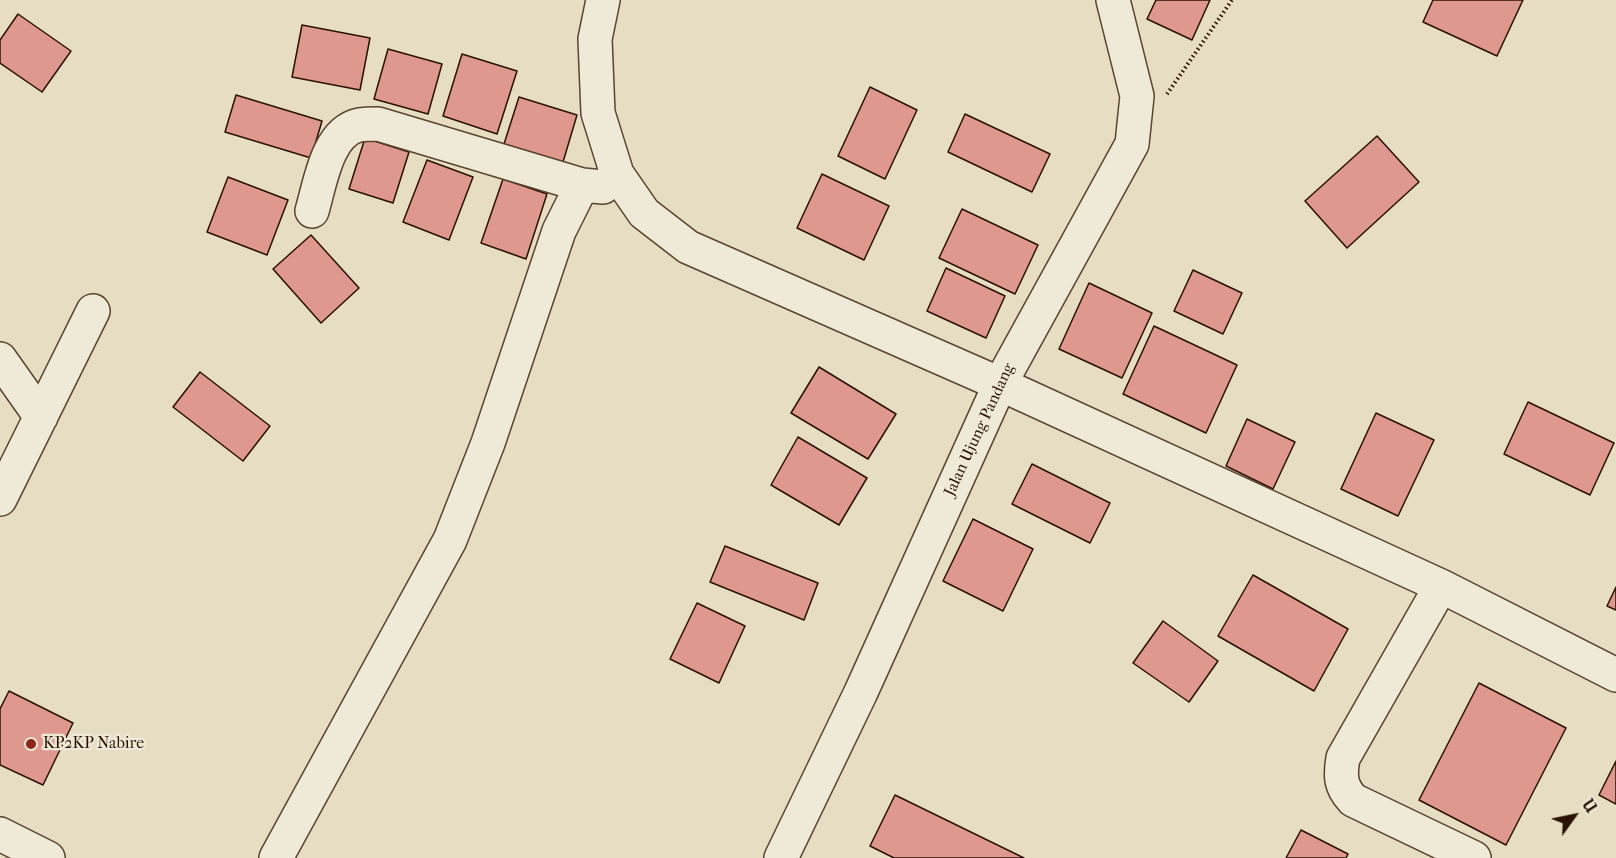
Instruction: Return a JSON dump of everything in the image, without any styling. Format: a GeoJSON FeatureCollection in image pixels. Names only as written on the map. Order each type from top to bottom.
{"type":"FeatureCollection","features":[{"type":"Feature","properties":{"kind":"street"},"geometry":{"type":"LineString","coordinates":[[603,0],[595,39],[598,113],[617,174],[644,213],[688,247],[1000,384],[1441,586],[1616,675]]}},
{"type":"Feature","properties":{"kind":"street","name":"Jalan Ujung Pandang"},"geometry":{"type":"LineString","coordinates":[[781,858],[861,692],[1000,384],[1132,144],[1137,96],[1113,0]]}},
{"type":"Feature","properties":{"kind":"street"},"geometry":{"type":"LineString","coordinates":[[312,211],[329,154],[343,133],[358,125],[378,124],[582,185],[629,190]]}},
{"type":"Feature","properties":{"kind":"street"},"geometry":{"type":"LineString","coordinates":[[276,858],[450,540],[488,443],[560,231],[582,185]]}},
{"type":"Feature","properties":{"kind":"street"},"geometry":{"type":"LineString","coordinates":[[0,499],[93,311]]}},
{"type":"Feature","properties":{"kind":"street"},"geometry":{"type":"LineString","coordinates":[[0,358],[41,417]]}},
{"type":"Feature","properties":{"kind":"street"},"geometry":{"type":"LineString","coordinates":[[1441,586],[1343,758],[1340,776],[1345,791],[1353,800],[1474,858]]}},
{"type":"Feature","properties":{"kind":"street"},"geometry":{"type":"LineString","coordinates":[[0,834],[48,858]]}},
{"type":"Feature","properties":{"kind":"path"},"geometry":{"type":"LineString","coordinates":[[1167,95],[1232,0]]}},
{"type":"Feature","properties":{"kind":"building"},"geometry":{"type":"Polygon","coordinates":[[[1156,0],[1210,0],[1192,40],[1147,19],[1156,0]]]}},
{"type":"Feature","properties":{"kind":"building"},"geometry":{"type":"Polygon","coordinates":[[[1433,0],[1523,0],[1497,56],[1423,22],[1433,0]]]}},
{"type":"Feature","properties":{"kind":"building"},"geometry":{"type":"Polygon","coordinates":[[[18,14],[71,51],[42,92],[0,63],[0,40],[18,14]]]}},
{"type":"Feature","properties":{"kind":"building"},"geometry":{"type":"Polygon","coordinates":[[[302,25],[370,38],[360,90],[292,77],[302,25]]]}},
{"type":"Feature","properties":{"kind":"building"},"geometry":{"type":"Polygon","coordinates":[[[388,49],[442,64],[428,114],[374,99],[388,49]]]}},
{"type":"Feature","properties":{"kind":"building"},"geometry":{"type":"Polygon","coordinates":[[[462,54],[517,71],[497,134],[443,116],[462,54]]]}},
{"type":"Feature","properties":{"kind":"building"},"geometry":{"type":"Polygon","coordinates":[[[870,87],[917,110],[885,179],[838,156],[870,87]]]}},
{"type":"Feature","properties":{"kind":"building"},"geometry":{"type":"Polygon","coordinates":[[[236,95],[322,121],[311,158],[225,132],[236,95]]]}},
{"type":"Feature","properties":{"kind":"building"},"geometry":{"type":"Polygon","coordinates":[[[519,97],[577,115],[563,162],[504,144],[519,97]]]}},
{"type":"Feature","properties":{"kind":"building"},"geometry":{"type":"Polygon","coordinates":[[[965,114],[1050,154],[1032,192],[948,152],[965,114]]]}},
{"type":"Feature","properties":{"kind":"building"},"geometry":{"type":"Polygon","coordinates":[[[1377,136],[1419,182],[1347,248],[1305,201],[1377,136]]]}},
{"type":"Feature","properties":{"kind":"building"},"geometry":{"type":"Polygon","coordinates":[[[365,138],[409,152],[393,203],[349,189],[365,138]]]}},
{"type":"Feature","properties":{"kind":"building"},"geometry":{"type":"Polygon","coordinates":[[[427,160],[473,177],[449,240],[403,222],[427,160]]]}},
{"type":"Feature","properties":{"kind":"building"},"geometry":{"type":"Polygon","coordinates":[[[822,174],[889,206],[864,260],[797,228],[822,174]]]}},
{"type":"Feature","properties":{"kind":"building"},"geometry":{"type":"Polygon","coordinates":[[[228,177],[288,200],[267,255],[207,232],[228,177]]]}},
{"type":"Feature","properties":{"kind":"building"},"geometry":{"type":"Polygon","coordinates":[[[503,179],[547,194],[526,259],[481,243],[503,179]]]}},
{"type":"Feature","properties":{"kind":"building"},"geometry":{"type":"Polygon","coordinates":[[[962,209],[1038,245],[1015,294],[939,258],[962,209]]]}},
{"type":"Feature","properties":{"kind":"building"},"geometry":{"type":"Polygon","coordinates":[[[311,235],[359,288],[321,323],[273,269],[311,235]]]}},
{"type":"Feature","properties":{"kind":"building"},"geometry":{"type":"Polygon","coordinates":[[[946,268],[1005,296],[986,338],[927,311],[946,268]]]}},
{"type":"Feature","properties":{"kind":"building"},"geometry":{"type":"Polygon","coordinates":[[[1193,270],[1242,293],[1223,334],[1174,311],[1193,270]]]}},
{"type":"Feature","properties":{"kind":"building"},"geometry":{"type":"Polygon","coordinates":[[[1089,283],[1152,313],[1122,378],[1059,349],[1089,283]]]}},
{"type":"Feature","properties":{"kind":"building"},"geometry":{"type":"Polygon","coordinates":[[[1154,326],[1237,365],[1206,433],[1123,394],[1154,326]]]}},
{"type":"Feature","properties":{"kind":"building"},"geometry":{"type":"Polygon","coordinates":[[[819,367],[896,414],[868,459],[791,413],[819,367]]]}},
{"type":"Feature","properties":{"kind":"building"},"geometry":{"type":"Polygon","coordinates":[[[200,372],[270,426],[243,461],[173,407],[200,372]]]}},
{"type":"Feature","properties":{"kind":"building"},"geometry":{"type":"Polygon","coordinates":[[[1528,402],[1614,443],[1590,495],[1504,454],[1528,402]]]}},
{"type":"Feature","properties":{"kind":"building"},"geometry":{"type":"Polygon","coordinates":[[[1376,413],[1434,440],[1398,516],[1341,489],[1376,413]]]}},
{"type":"Feature","properties":{"kind":"building"},"geometry":{"type":"Polygon","coordinates":[[[1247,419],[1295,442],[1273,489],[1226,466],[1247,419]]]}},
{"type":"Feature","properties":{"kind":"building"},"geometry":{"type":"Polygon","coordinates":[[[798,437],[867,478],[839,525],[771,485],[798,437]]]}},
{"type":"Feature","properties":{"kind":"building"},"geometry":{"type":"Polygon","coordinates":[[[1032,464],[1110,503],[1090,543],[1012,504],[1032,464]]]}},
{"type":"Feature","properties":{"kind":"building"},"geometry":{"type":"Polygon","coordinates":[[[973,519],[1033,549],[1003,611],[943,581],[973,519]]]}},
{"type":"Feature","properties":{"kind":"building"},"geometry":{"type":"Polygon","coordinates":[[[725,546],[818,583],[804,620],[710,582],[725,546]]]}},
{"type":"Feature","properties":{"kind":"building"},"geometry":{"type":"Polygon","coordinates":[[[1253,575],[1348,629],[1314,691],[1218,636],[1253,575]]]}},
{"type":"Feature","properties":{"kind":"building"},"geometry":{"type":"Polygon","coordinates":[[[1616,587],[1616,610],[1607,606],[1616,587]]]}},
{"type":"Feature","properties":{"kind":"building"},"geometry":{"type":"Polygon","coordinates":[[[697,603],[745,626],[719,683],[670,659],[697,603]]]}},
{"type":"Feature","properties":{"kind":"building"},"geometry":{"type":"Polygon","coordinates":[[[1163,621],[1218,661],[1189,702],[1133,663],[1163,621]]]}},
{"type":"Feature","properties":{"kind":"building"},"geometry":{"type":"Polygon","coordinates":[[[1479,683],[1566,728],[1506,845],[1419,800],[1479,683]]]}},
{"type":"Feature","properties":{"kind":"building","name":"KP2KP Nabire"},"geometry":{"type":"Polygon","coordinates":[[[9,691],[73,723],[43,785],[0,765],[0,709],[9,691]]]}},
{"type":"Feature","properties":{"kind":"building"},"geometry":{"type":"Polygon","coordinates":[[[1616,761],[1616,804],[1599,795],[1616,761]]]}},
{"type":"Feature","properties":{"kind":"building"},"geometry":{"type":"Polygon","coordinates":[[[895,795],[1024,858],[894,858],[870,846],[895,795]]]}},
{"type":"Feature","properties":{"kind":"building"},"geometry":{"type":"Polygon","coordinates":[[[1301,830],[1348,854],[1346,858],[1286,858],[1301,830]]]}},
{"type":"Feature","properties":{"kind":"place","name":"KP2KP Nabire"},"geometry":{"type":"Point","coordinates":[31,744]}}]}
